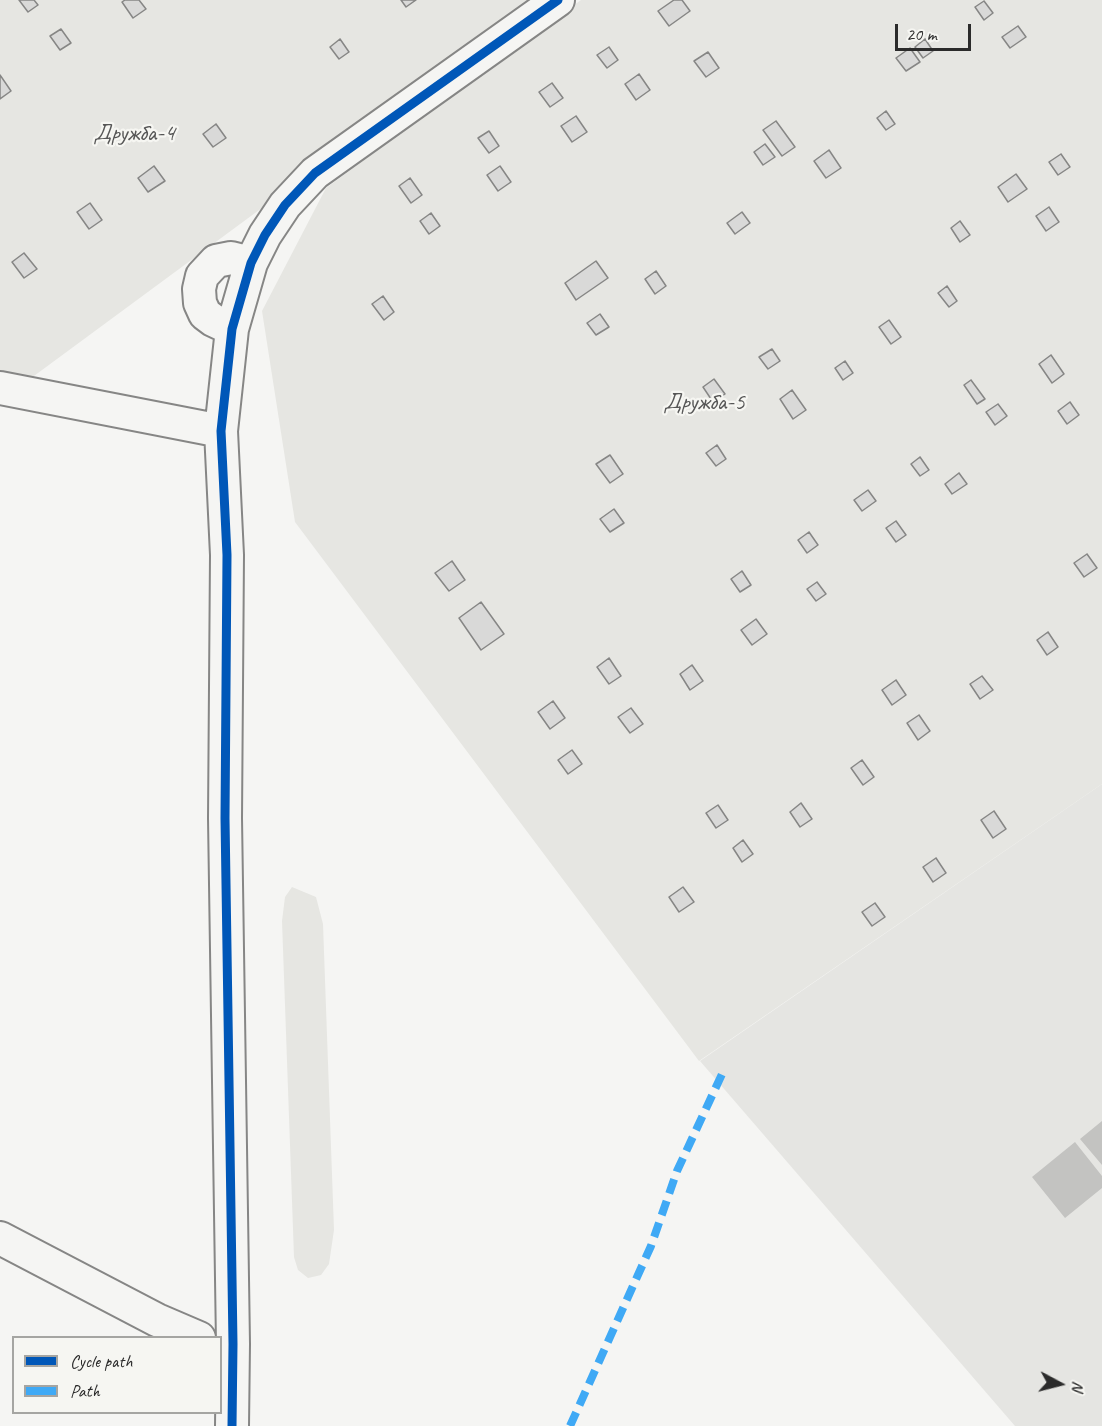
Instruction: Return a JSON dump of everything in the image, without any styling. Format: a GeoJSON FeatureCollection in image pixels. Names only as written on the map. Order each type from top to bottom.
{"type":"FeatureCollection","features":[{"type":"Feature","properties":{"kind":"street"},"geometry":{"type":"LineString","coordinates":[[232,1426],[227,1344],[225,818],[227,555],[221,431],[232,329],[251,263],[265,235],[285,205],[315,173],[558,0]]}},
{"type":"Feature","properties":{"kind":"street"},"geometry":{"type":"LineString","coordinates":[[232,329],[206,314],[200,303],[199,289],[202,276],[216,261],[231,258],[251,263]]}},
{"type":"Feature","properties":{"kind":"street"},"geometry":{"type":"LineString","coordinates":[[0,388],[221,431]]}},
{"type":"Feature","properties":{"kind":"street"},"geometry":{"type":"LineString","coordinates":[[0,1238],[157,1320],[194,1336]]}},
{"type":"Feature","properties":{"kind":"shaded area"},"geometry":{"type":"Polygon","coordinates":[[[1102,784],[1102,1426],[1015,1426],[700,1061],[1102,784]]]}},
{"type":"Feature","properties":{"kind":"shaded area"},"geometry":{"type":"Polygon","coordinates":[[[1102,1121],[1102,1165],[1080,1139],[1102,1121]]]}},
{"type":"Feature","properties":{"kind":"shaded area"},"geometry":{"type":"Polygon","coordinates":[[[1075,1142],[1102,1176],[1102,1188],[1065,1218],[1032,1177],[1075,1142]]]}},
{"type":"Feature","properties":{"kind":"green space","name":"Дружба-4"},"geometry":{"type":"Polygon","coordinates":[[[0,0],[544,0],[0,401],[0,0]]]}},
{"type":"Feature","properties":{"kind":"green space","name":"Дружба-5"},"geometry":{"type":"Polygon","coordinates":[[[581,0],[1102,0],[1102,784],[699,1061],[295,522],[262,311],[326,188],[581,0]]]}},
{"type":"Feature","properties":{"kind":"green space"},"geometry":{"type":"Polygon","coordinates":[[[292,887],[316,897],[323,924],[334,1230],[329,1264],[321,1275],[308,1278],[298,1270],[294,1257],[282,921],[285,897],[292,887]]]}},
{"type":"Feature","properties":{"kind":"building"},"geometry":{"type":"Polygon","coordinates":[[[19,0],[34,0],[38,5],[28,12],[19,0]]]}},
{"type":"Feature","properties":{"kind":"building"},"geometry":{"type":"Polygon","coordinates":[[[139,0],[146,9],[133,18],[122,2],[139,0]]]}},
{"type":"Feature","properties":{"kind":"building"},"geometry":{"type":"Polygon","coordinates":[[[401,0],[416,0],[406,7],[401,0]]]}},
{"type":"Feature","properties":{"kind":"building"},"geometry":{"type":"Polygon","coordinates":[[[674,0],[682,0],[690,11],[669,26],[658,11],[674,0]]]}},
{"type":"Feature","properties":{"kind":"building"},"geometry":{"type":"Polygon","coordinates":[[[984,1],[993,13],[984,20],[975,7],[984,1]]]}},
{"type":"Feature","properties":{"kind":"building"},"geometry":{"type":"Polygon","coordinates":[[[1018,26],[1026,37],[1010,48],[1002,37],[1018,26]]]}},
{"type":"Feature","properties":{"kind":"building"},"geometry":{"type":"Polygon","coordinates":[[[61,29],[71,43],[60,50],[50,36],[61,29]]]}},
{"type":"Feature","properties":{"kind":"building"},"geometry":{"type":"Polygon","coordinates":[[[340,39],[349,52],[339,59],[330,47],[340,39]]]}},
{"type":"Feature","properties":{"kind":"building"},"geometry":{"type":"Polygon","coordinates":[[[925,39],[933,51],[923,58],[915,47],[925,39]]]}},
{"type":"Feature","properties":{"kind":"building"},"geometry":{"type":"Polygon","coordinates":[[[609,47],[618,60],[607,68],[597,55],[609,47]]]}},
{"type":"Feature","properties":{"kind":"building"},"geometry":{"type":"Polygon","coordinates":[[[910,48],[920,62],[906,71],[896,58],[910,48]]]}},
{"type":"Feature","properties":{"kind":"building"},"geometry":{"type":"Polygon","coordinates":[[[708,52],[719,68],[706,77],[694,61],[708,52]]]}},
{"type":"Feature","properties":{"kind":"building"},"geometry":{"type":"Polygon","coordinates":[[[639,74],[650,90],[636,100],[625,84],[639,74]]]}},
{"type":"Feature","properties":{"kind":"building"},"geometry":{"type":"Polygon","coordinates":[[[0,75],[11,91],[0,99],[0,75]]]}},
{"type":"Feature","properties":{"kind":"building"},"geometry":{"type":"Polygon","coordinates":[[[552,83],[563,98],[550,107],[539,92],[552,83]]]}},
{"type":"Feature","properties":{"kind":"building"},"geometry":{"type":"Polygon","coordinates":[[[886,111],[895,124],[886,130],[877,118],[886,111]]]}},
{"type":"Feature","properties":{"kind":"building"},"geometry":{"type":"Polygon","coordinates":[[[576,116],[587,132],[572,142],[561,126],[576,116]]]}},
{"type":"Feature","properties":{"kind":"building"},"geometry":{"type":"Polygon","coordinates":[[[776,121],[795,147],[782,156],[763,130],[776,121]]]}},
{"type":"Feature","properties":{"kind":"building"},"geometry":{"type":"Polygon","coordinates":[[[216,124],[226,138],[213,147],[203,134],[216,124]]]}},
{"type":"Feature","properties":{"kind":"building"},"geometry":{"type":"Polygon","coordinates":[[[489,131],[499,146],[489,153],[478,138],[489,131]]]}},
{"type":"Feature","properties":{"kind":"building"},"geometry":{"type":"Polygon","coordinates":[[[765,144],[775,157],[763,165],[754,152],[765,144]]]}},
{"type":"Feature","properties":{"kind":"building"},"geometry":{"type":"Polygon","coordinates":[[[829,150],[841,168],[826,178],[814,161],[829,150]]]}},
{"type":"Feature","properties":{"kind":"building"},"geometry":{"type":"Polygon","coordinates":[[[1061,154],[1070,167],[1058,175],[1049,162],[1061,154]]]}},
{"type":"Feature","properties":{"kind":"building"},"geometry":{"type":"Polygon","coordinates":[[[154,166],[165,181],[148,192],[138,178],[154,166]]]}},
{"type":"Feature","properties":{"kind":"building"},"geometry":{"type":"Polygon","coordinates":[[[500,166],[511,182],[498,191],[487,175],[500,166]]]}},
{"type":"Feature","properties":{"kind":"building"},"geometry":{"type":"Polygon","coordinates":[[[1016,174],[1027,189],[1008,202],[998,187],[1016,174]]]}},
{"type":"Feature","properties":{"kind":"building"},"geometry":{"type":"Polygon","coordinates":[[[410,178],[422,195],[411,203],[399,186],[410,178]]]}},
{"type":"Feature","properties":{"kind":"building"},"geometry":{"type":"Polygon","coordinates":[[[90,203],[102,220],[89,229],[77,212],[90,203]]]}},
{"type":"Feature","properties":{"kind":"building"},"geometry":{"type":"Polygon","coordinates":[[[1049,207],[1059,222],[1046,231],[1036,216],[1049,207]]]}},
{"type":"Feature","properties":{"kind":"building"},"geometry":{"type":"Polygon","coordinates":[[[742,212],[750,223],[735,234],[727,223],[742,212]]]}},
{"type":"Feature","properties":{"kind":"building"},"geometry":{"type":"Polygon","coordinates":[[[431,213],[440,226],[429,234],[420,221],[431,213]]]}},
{"type":"Feature","properties":{"kind":"building"},"geometry":{"type":"Polygon","coordinates":[[[960,221],[970,235],[960,242],[951,228],[960,221]]]}},
{"type":"Feature","properties":{"kind":"building"},"geometry":{"type":"Polygon","coordinates":[[[24,253],[37,269],[24,278],[12,262],[24,253]]]}},
{"type":"Feature","properties":{"kind":"building"},"geometry":{"type":"Polygon","coordinates":[[[596,261],[608,278],[576,300],[565,283],[596,261]]]}},
{"type":"Feature","properties":{"kind":"building"},"geometry":{"type":"Polygon","coordinates":[[[656,271],[666,286],[655,294],[645,279],[656,271]]]}},
{"type":"Feature","properties":{"kind":"building"},"geometry":{"type":"Polygon","coordinates":[[[947,286],[957,301],[949,307],[938,293],[947,286]]]}},
{"type":"Feature","properties":{"kind":"building"},"geometry":{"type":"Polygon","coordinates":[[[383,296],[394,312],[384,320],[372,304],[383,296]]]}},
{"type":"Feature","properties":{"kind":"building"},"geometry":{"type":"Polygon","coordinates":[[[600,314],[609,327],[596,335],[587,323],[600,314]]]}},
{"type":"Feature","properties":{"kind":"building"},"geometry":{"type":"Polygon","coordinates":[[[889,320],[901,337],[891,344],[879,327],[889,320]]]}},
{"type":"Feature","properties":{"kind":"building"},"geometry":{"type":"Polygon","coordinates":[[[772,349],[780,361],[768,369],[759,357],[772,349]]]}},
{"type":"Feature","properties":{"kind":"building"},"geometry":{"type":"Polygon","coordinates":[[[1051,355],[1064,374],[1052,383],[1039,364],[1051,355]]]}},
{"type":"Feature","properties":{"kind":"building"},"geometry":{"type":"Polygon","coordinates":[[[845,361],[853,373],[843,380],[835,368],[845,361]]]}},
{"type":"Feature","properties":{"kind":"building"},"geometry":{"type":"Polygon","coordinates":[[[714,379],[725,394],[713,402],[703,387],[714,379]]]}},
{"type":"Feature","properties":{"kind":"building"},"geometry":{"type":"Polygon","coordinates":[[[971,380],[985,399],[977,404],[964,385],[971,380]]]}},
{"type":"Feature","properties":{"kind":"building"},"geometry":{"type":"Polygon","coordinates":[[[792,390],[806,410],[793,419],[780,399],[792,390]]]}},
{"type":"Feature","properties":{"kind":"building"},"geometry":{"type":"Polygon","coordinates":[[[1070,402],[1079,415],[1067,424],[1058,411],[1070,402]]]}},
{"type":"Feature","properties":{"kind":"building"},"geometry":{"type":"Polygon","coordinates":[[[998,404],[1007,416],[995,425],[986,412],[998,404]]]}},
{"type":"Feature","properties":{"kind":"building"},"geometry":{"type":"Polygon","coordinates":[[[717,445],[726,459],[716,466],[706,453],[717,445]]]}},
{"type":"Feature","properties":{"kind":"building"},"geometry":{"type":"Polygon","coordinates":[[[610,455],[623,474],[610,483],[596,464],[610,455]]]}},
{"type":"Feature","properties":{"kind":"building"},"geometry":{"type":"Polygon","coordinates":[[[920,457],[929,470],[920,476],[911,464],[920,457]]]}},
{"type":"Feature","properties":{"kind":"building"},"geometry":{"type":"Polygon","coordinates":[[[959,473],[967,484],[952,494],[945,484],[959,473]]]}},
{"type":"Feature","properties":{"kind":"building"},"geometry":{"type":"Polygon","coordinates":[[[868,490],[876,501],[862,511],[854,500],[868,490]]]}},
{"type":"Feature","properties":{"kind":"building"},"geometry":{"type":"Polygon","coordinates":[[[614,509],[624,523],[610,532],[600,519],[614,509]]]}},
{"type":"Feature","properties":{"kind":"building"},"geometry":{"type":"Polygon","coordinates":[[[896,521],[906,535],[896,542],[886,528],[896,521]]]}},
{"type":"Feature","properties":{"kind":"building"},"geometry":{"type":"Polygon","coordinates":[[[809,532],[818,545],[807,553],[798,540],[809,532]]]}},
{"type":"Feature","properties":{"kind":"building"},"geometry":{"type":"Polygon","coordinates":[[[1087,554],[1097,568],[1084,577],[1074,563],[1087,554]]]}},
{"type":"Feature","properties":{"kind":"building"},"geometry":{"type":"Polygon","coordinates":[[[452,561],[465,580],[449,591],[435,573],[452,561]]]}},
{"type":"Feature","properties":{"kind":"building"},"geometry":{"type":"Polygon","coordinates":[[[742,571],[751,585],[740,592],[731,579],[742,571]]]}},
{"type":"Feature","properties":{"kind":"building"},"geometry":{"type":"Polygon","coordinates":[[[817,582],[826,594],[816,601],[807,589],[817,582]]]}},
{"type":"Feature","properties":{"kind":"building"},"geometry":{"type":"Polygon","coordinates":[[[481,602],[504,634],[481,650],[459,618],[481,602]]]}},
{"type":"Feature","properties":{"kind":"building"},"geometry":{"type":"Polygon","coordinates":[[[756,619],[767,634],[752,645],[741,630],[756,619]]]}},
{"type":"Feature","properties":{"kind":"building"},"geometry":{"type":"Polygon","coordinates":[[[1048,632],[1058,647],[1047,655],[1037,640],[1048,632]]]}},
{"type":"Feature","properties":{"kind":"building"},"geometry":{"type":"Polygon","coordinates":[[[609,658],[621,676],[609,684],[597,667],[609,658]]]}},
{"type":"Feature","properties":{"kind":"building"},"geometry":{"type":"Polygon","coordinates":[[[692,665],[703,681],[690,690],[680,674],[692,665]]]}},
{"type":"Feature","properties":{"kind":"building"},"geometry":{"type":"Polygon","coordinates":[[[982,676],[993,690],[980,699],[970,684],[982,676]]]}},
{"type":"Feature","properties":{"kind":"building"},"geometry":{"type":"Polygon","coordinates":[[[896,680],[906,695],[892,705],[882,690],[896,680]]]}},
{"type":"Feature","properties":{"kind":"building"},"geometry":{"type":"Polygon","coordinates":[[[553,701],[565,718],[550,729],[538,712],[553,701]]]}},
{"type":"Feature","properties":{"kind":"building"},"geometry":{"type":"Polygon","coordinates":[[[631,708],[643,724],[630,733],[618,717],[631,708]]]}},
{"type":"Feature","properties":{"kind":"building"},"geometry":{"type":"Polygon","coordinates":[[[919,715],[930,731],[918,740],[907,723],[919,715]]]}},
{"type":"Feature","properties":{"kind":"building"},"geometry":{"type":"Polygon","coordinates":[[[572,750],[582,764],[568,774],[558,760],[572,750]]]}},
{"type":"Feature","properties":{"kind":"building"},"geometry":{"type":"Polygon","coordinates":[[[862,760],[874,777],[863,785],[851,768],[862,760]]]}},
{"type":"Feature","properties":{"kind":"building"},"geometry":{"type":"Polygon","coordinates":[[[801,803],[812,819],[800,827],[790,812],[801,803]]]}},
{"type":"Feature","properties":{"kind":"building"},"geometry":{"type":"Polygon","coordinates":[[[718,805],[728,820],[716,828],[706,813],[718,805]]]}},
{"type":"Feature","properties":{"kind":"building"},"geometry":{"type":"Polygon","coordinates":[[[994,811],[1006,829],[993,838],[981,820],[994,811]]]}},
{"type":"Feature","properties":{"kind":"building"},"geometry":{"type":"Polygon","coordinates":[[[743,840],[753,854],[742,862],[733,848],[743,840]]]}},
{"type":"Feature","properties":{"kind":"building"},"geometry":{"type":"Polygon","coordinates":[[[936,858],[946,873],[933,882],[923,867],[936,858]]]}},
{"type":"Feature","properties":{"kind":"building"},"geometry":{"type":"Polygon","coordinates":[[[683,887],[694,902],[679,912],[669,897],[683,887]]]}},
{"type":"Feature","properties":{"kind":"building"},"geometry":{"type":"Polygon","coordinates":[[[875,903],[885,917],[872,926],[862,912],[875,903]]]}},
{"type":"Feature","properties":{"kind":"marked path"},"geometry":{"type":"LineString","coordinates":[[570,1426],[651,1246],[677,1171],[723,1072]]}},
{"type":"Feature","properties":{"kind":"cycle path"},"geometry":{"type":"LineString","coordinates":[[232,1426],[233,1344],[225,818],[227,555],[221,431],[232,329],[251,263],[265,235],[285,205],[315,173],[558,0]]}}]}
